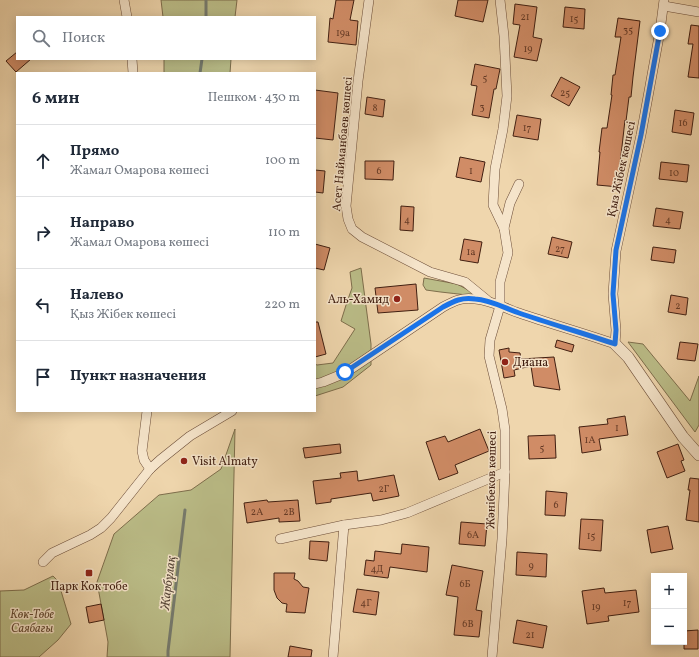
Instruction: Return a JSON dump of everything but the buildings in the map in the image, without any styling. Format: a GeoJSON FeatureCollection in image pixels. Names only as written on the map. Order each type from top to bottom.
{"type":"FeatureCollection","features":[{"type":"Feature","properties":{"kind":"street"},"geometry":{"type":"LineString","coordinates":[[124,0],[127,16]]}},
{"type":"Feature","properties":{"kind":"street","name":"Асет Найманбаев көшесі"},"geometry":{"type":"LineString","coordinates":[[369,0],[357,89],[346,206],[348,219],[352,229],[362,237],[430,272],[465,282],[488,301]]}},
{"type":"Feature","properties":{"kind":"street"},"geometry":{"type":"LineString","coordinates":[[500,0],[504,36],[506,96],[503,129],[495,170],[493,205],[504,228],[508,253],[500,282],[500,306]]}},
{"type":"Feature","properties":{"kind":"street"},"geometry":{"type":"LineString","coordinates":[[664,3],[699,12]]}},
{"type":"Feature","properties":{"kind":"street","name":"Қыз Жібек көшесі"},"geometry":{"type":"LineString","coordinates":[[615,344],[616,330],[613,294],[616,250],[641,135],[664,3]]}},
{"type":"Feature","properties":{"kind":"street"},"geometry":{"type":"LineString","coordinates":[[132,60],[133,72]]}},
{"type":"Feature","properties":{"kind":"street"},"geometry":{"type":"LineString","coordinates":[[504,228],[510,203],[519,184]]}},
{"type":"Feature","properties":{"kind":"street"},"geometry":{"type":"LineString","coordinates":[[316,384],[345,372],[454,301],[464,298],[488,301],[517,313],[615,344],[628,357],[683,437],[699,455]]}},
{"type":"Feature","properties":{"kind":"street","name":"Жәнібеков көшесі"},"geometry":{"type":"LineString","coordinates":[[492,657],[502,539],[505,430],[502,409],[489,356],[490,340],[500,306]]}},
{"type":"Feature","properties":{"kind":"street"},"geometry":{"type":"LineString","coordinates":[[147,412],[142,451],[144,460],[150,469]]}},
{"type":"Feature","properties":{"kind":"street"},"geometry":{"type":"LineString","coordinates":[[43,562],[52,553],[90,535],[101,528],[111,518],[150,469],[160,460],[190,436],[230,412]]}},
{"type":"Feature","properties":{"kind":"street"},"geometry":{"type":"LineString","coordinates":[[280,539],[344,525],[382,520],[407,513],[505,472]]}},
{"type":"Feature","properties":{"kind":"street"},"geometry":{"type":"LineString","coordinates":[[333,657],[344,525]]}},
{"type":"Feature","properties":{"kind":"green space"},"geometry":{"type":"Polygon","coordinates":[[[161,0],[237,0],[235,16],[163,16],[161,0]]]}},
{"type":"Feature","properties":{"kind":"green space"},"geometry":{"type":"Polygon","coordinates":[[[164,60],[231,60],[230,72],[164,72],[164,60]]]}},
{"type":"Feature","properties":{"kind":"green space"},"geometry":{"type":"Polygon","coordinates":[[[361,268],[371,344],[371,365],[343,387],[316,396],[316,364],[333,363],[355,329],[341,321],[352,288],[350,272],[361,268]]]}},
{"type":"Feature","properties":{"kind":"green space"},"geometry":{"type":"Polygon","coordinates":[[[424,278],[457,284],[481,297],[426,290],[423,285],[424,278]]]}},
{"type":"Feature","properties":{"kind":"green space"},"geometry":{"type":"Polygon","coordinates":[[[628,342],[643,344],[690,401],[699,376],[699,425],[695,432],[628,342]]]}},
{"type":"Feature","properties":{"kind":"green space"},"geometry":{"type":"Polygon","coordinates":[[[235,429],[230,657],[107,657],[108,642],[97,582],[114,534],[159,495],[191,490],[221,469],[235,429]]]}},
{"type":"Feature","properties":{"kind":"green space","name":"Көк-Төбе Саябағы"},"geometry":{"type":"Polygon","coordinates":[[[53,576],[58,581],[71,624],[58,640],[39,657],[0,657],[0,591],[24,590],[53,576]]]}},
{"type":"Feature","properties":{"kind":"waterway","name":"Жарбұлақ"},"geometry":{"type":"LineString","coordinates":[[206,0],[206,16]]}},
{"type":"Feature","properties":{"kind":"waterway","name":"Жарбұлақ"},"geometry":{"type":"LineString","coordinates":[[200,72],[202,60]]}},
{"type":"Feature","properties":{"kind":"waterway","name":"Жарбұлақ"},"geometry":{"type":"LineString","coordinates":[[168,657],[185,510]]}},
{"type":"Feature","properties":{"kind":"place","name":"Аль-Хамид"},"geometry":{"type":"Point","coordinates":[397,299]}},
{"type":"Feature","properties":{"kind":"place","name":"Диана"},"geometry":{"type":"Point","coordinates":[505,362]}},
{"type":"Feature","properties":{"kind":"place","name":"Visit Almaty"},"geometry":{"type":"Point","coordinates":[184,461]}},
{"type":"Feature","properties":{"kind":"place","name":"Парк Кок тобе"},"geometry":{"type":"Point","coordinates":[89,573]}},
{"type":"Feature","properties":{"kind":"route"},"geometry":{"type":"LineString","coordinates":[[345,372],[443,307],[464,298],[488,301],[517,313],[615,344],[616,330],[613,294],[616,250],[641,135],[660,31]]}}]}
